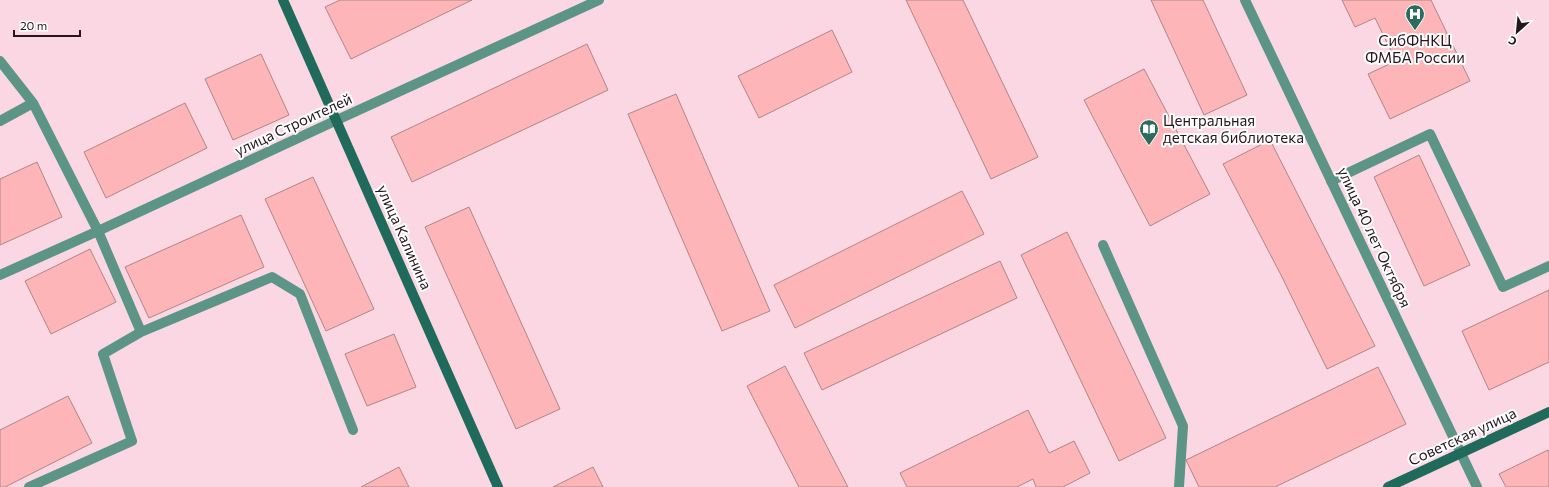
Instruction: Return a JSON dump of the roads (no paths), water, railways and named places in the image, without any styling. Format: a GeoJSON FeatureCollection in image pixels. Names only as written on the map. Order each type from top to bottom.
{"type":"FeatureCollection","features":[{"type":"Feature","properties":{"kind":"main road","name":"улица Калинина"},"geometry":{"type":"LineString","coordinates":[[283,0],[498,487]]}},
{"type":"Feature","properties":{"kind":"main road","name":"Советская улица"},"geometry":{"type":"LineString","coordinates":[[1388,487],[1549,412]]}},
{"type":"Feature","properties":{"kind":"street","name":"улица Строителей"},"geometry":{"type":"LineString","coordinates":[[0,275],[599,0]]}},
{"type":"Feature","properties":{"kind":"street","name":"улица 40 лет Октября"},"geometry":{"type":"LineString","coordinates":[[1245,0],[1477,487]]}},
{"type":"Feature","properties":{"kind":"street"},"geometry":{"type":"LineString","coordinates":[[0,61],[33,103],[98,231],[141,332]]}},
{"type":"Feature","properties":{"kind":"street"},"geometry":{"type":"LineString","coordinates":[[0,120],[33,103]]}},
{"type":"Feature","properties":{"kind":"street"},"geometry":{"type":"LineString","coordinates":[[1331,180],[1430,134],[1503,287],[1549,266]]}},
{"type":"Feature","properties":{"kind":"street"},"geometry":{"type":"LineString","coordinates":[[1103,245],[1183,426],[1179,487]]}},
{"type":"Feature","properties":{"kind":"street"},"geometry":{"type":"LineString","coordinates":[[29,487],[132,441],[103,354],[141,332],[272,277],[300,294],[353,430]]}},
{"type":"Feature","properties":{"kind":"place","name":"СибФНКЦ ФМБА России"},"geometry":{"type":"Point","coordinates":[1415,31]}},
{"type":"Feature","properties":{"kind":"place","name":"Центральная детская библиотека"},"geometry":{"type":"Point","coordinates":[1149,146]}}]}
